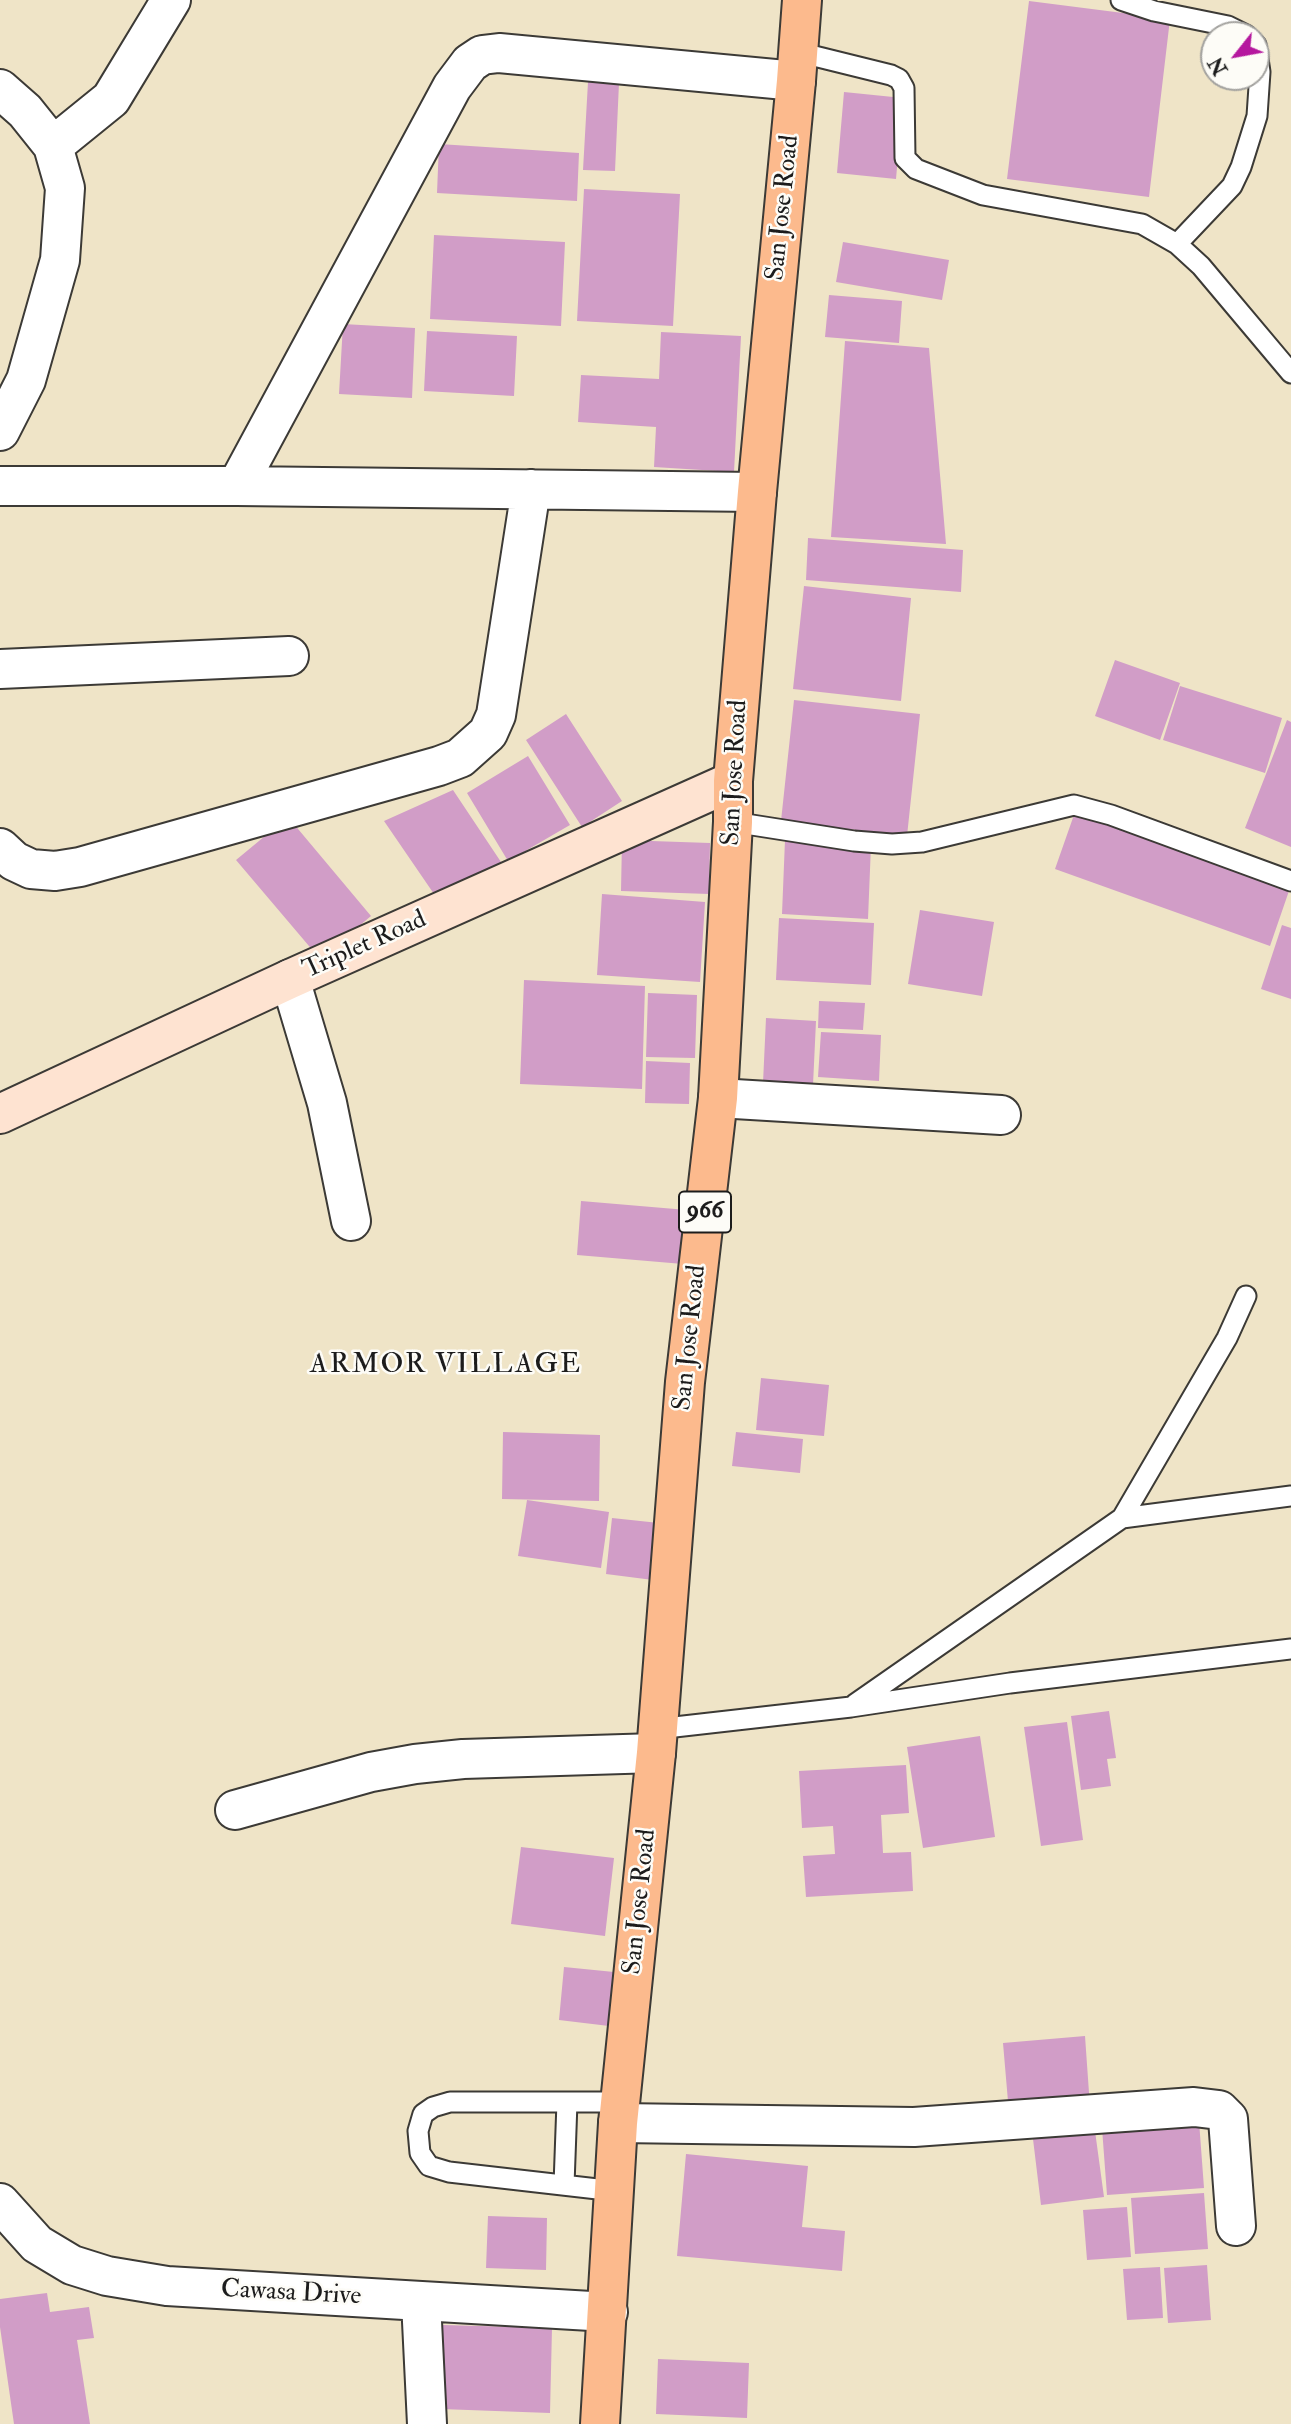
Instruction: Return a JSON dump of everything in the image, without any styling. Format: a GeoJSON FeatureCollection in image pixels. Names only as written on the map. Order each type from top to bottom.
{"type":"FeatureCollection","features":[{"type":"Feature","properties":{"kind":"main road","name":"San Jose Road"},"geometry":{"type":"LineString","coordinates":[[600,2424],[619,2113],[656,1741],[685,1382],[718,1098],[733,781],[802,0]]}},
{"type":"Feature","properties":{"kind":"street"},"geometry":{"type":"LineString","coordinates":[[52,146],[111,99],[171,0]]}},
{"type":"Feature","properties":{"kind":"street"},"geometry":{"type":"LineString","coordinates":[[237,486],[452,87],[470,63],[482,55],[499,53],[797,66]]}},
{"type":"Feature","properties":{"kind":"street"},"geometry":{"type":"LineString","coordinates":[[0,89],[25,111],[52,146],[65,188],[60,260],[26,380],[0,431]]}},
{"type":"Feature","properties":{"kind":"street"},"geometry":{"type":"LineString","coordinates":[[0,486],[757,492]]}},
{"type":"Feature","properties":{"kind":"street"},"geometry":{"type":"LineString","coordinates":[[0,848],[14,861],[31,869],[55,871],[80,867],[460,758],[488,733],[496,715],[531,489]]}},
{"type":"Feature","properties":{"kind":"street"},"geometry":{"type":"LineString","coordinates":[[0,669],[289,656]]}},
{"type":"Feature","properties":{"kind":"street","name":"Triplet Road"},"geometry":{"type":"LineString","coordinates":[[0,1114],[290,979],[733,781]]}},
{"type":"Feature","properties":{"kind":"street"},"geometry":{"type":"LineString","coordinates":[[290,979],[327,1103],[352,1221]]}},
{"type":"Feature","properties":{"kind":"street"},"geometry":{"type":"LineString","coordinates":[[718,1098],[1001,1115]]}},
{"type":"Feature","properties":{"kind":"street"},"geometry":{"type":"LineString","coordinates":[[235,1810],[371,1772],[415,1764],[656,1741]]}},
{"type":"Feature","properties":{"kind":"street"},"geometry":{"type":"LineString","coordinates":[[619,2113],[914,2127],[1194,2107],[1219,2110],[1228,2119],[1236,2226]]}},
{"type":"Feature","properties":{"kind":"street","name":"Cawasa Drive"},"geometry":{"type":"LineString","coordinates":[[0,2203],[37,2244],[72,2265],[107,2276],[167,2286],[608,2312]]}},
{"type":"Feature","properties":{"kind":"street"},"geometry":{"type":"LineString","coordinates":[[421,2301],[427,2424]]}},
{"type":"Feature","properties":{"kind":"lane"},"geometry":{"type":"LineString","coordinates":[[1121,0],[1154,11],[1203,21]]}},
{"type":"Feature","properties":{"kind":"lane"},"geometry":{"type":"LineString","coordinates":[[797,66],[891,75],[899,79],[904,88],[905,158],[916,169],[983,195],[1142,225],[1177,244],[1200,266],[1291,373]]}},
{"type":"Feature","properties":{"kind":"lane"},"geometry":{"type":"LineString","coordinates":[[1177,244],[1232,186],[1257,116],[1259,91]]}},
{"type":"Feature","properties":{"kind":"lane"},"geometry":{"type":"LineString","coordinates":[[733,822],[853,841],[892,844],[922,842],[1074,805],[1111,815],[1291,881]]}},
{"type":"Feature","properties":{"kind":"lane"},"geometry":{"type":"LineString","coordinates":[[851,1707],[1122,1518],[1227,1338],[1246,1296]]}},
{"type":"Feature","properties":{"kind":"lane"},"geometry":{"type":"LineString","coordinates":[[1122,1518],[1291,1496]]}},
{"type":"Feature","properties":{"kind":"lane"},"geometry":{"type":"LineString","coordinates":[[656,1741],[1010,1683],[1291,1649]]}},
{"type":"Feature","properties":{"kind":"lane"},"geometry":{"type":"LineString","coordinates":[[615,2191],[449,2172],[429,2166],[421,2153],[418,2131],[423,2115],[433,2107],[450,2102],[567,2102],[619,2113]]}},
{"type":"Feature","properties":{"kind":"lane"},"geometry":{"type":"LineString","coordinates":[[564,2185],[567,2102]]}},
{"type":"Feature","properties":{"kind":"building"},"geometry":{"type":"Polygon","coordinates":[[[1029,1],[1170,19],[1149,197],[1007,179],[1029,1]]]}},
{"type":"Feature","properties":{"kind":"building"},"geometry":{"type":"Polygon","coordinates":[[[588,82],[619,83],[615,171],[583,170],[588,82]]]}},
{"type":"Feature","properties":{"kind":"building"},"geometry":{"type":"Polygon","coordinates":[[[844,92],[903,98],[896,179],[837,173],[844,92]]]}},
{"type":"Feature","properties":{"kind":"building"},"geometry":{"type":"Polygon","coordinates":[[[439,144],[579,153],[577,201],[437,193],[439,144]]]}},
{"type":"Feature","properties":{"kind":"building"},"geometry":{"type":"Polygon","coordinates":[[[584,189],[680,194],[673,326],[577,321],[584,189]]]}},
{"type":"Feature","properties":{"kind":"building"},"geometry":{"type":"Polygon","coordinates":[[[434,235],[565,242],[561,326],[430,319],[434,235]]]}},
{"type":"Feature","properties":{"kind":"building"},"geometry":{"type":"Polygon","coordinates":[[[843,242],[949,260],[942,300],[836,282],[843,242]]]}},
{"type":"Feature","properties":{"kind":"building"},"geometry":{"type":"Polygon","coordinates":[[[829,295],[902,301],[899,343],[825,337],[829,295]]]}},
{"type":"Feature","properties":{"kind":"building"},"geometry":{"type":"Polygon","coordinates":[[[343,324],[415,328],[412,398],[339,394],[343,324]]]}},
{"type":"Feature","properties":{"kind":"building"},"geometry":{"type":"Polygon","coordinates":[[[427,331],[517,336],[514,396],[424,391],[427,331]]]}},
{"type":"Feature","properties":{"kind":"building"},"geometry":{"type":"Polygon","coordinates":[[[661,332],[741,336],[734,472],[654,467],[656,427],[578,422],[581,375],[659,379],[661,332]]]}},
{"type":"Feature","properties":{"kind":"building"},"geometry":{"type":"Polygon","coordinates":[[[845,341],[929,348],[946,544],[831,537],[845,341]]]}},
{"type":"Feature","properties":{"kind":"building"},"geometry":{"type":"Polygon","coordinates":[[[808,538],[963,550],[961,592],[806,580],[808,538]]]}},
{"type":"Feature","properties":{"kind":"building"},"geometry":{"type":"Polygon","coordinates":[[[804,586],[911,598],[901,701],[793,689],[804,586]]]}},
{"type":"Feature","properties":{"kind":"building"},"geometry":{"type":"Polygon","coordinates":[[[1115,660],[1180,683],[1160,740],[1095,716],[1115,660]]]}},
{"type":"Feature","properties":{"kind":"building"},"geometry":{"type":"Polygon","coordinates":[[[1180,686],[1282,718],[1265,773],[1163,740],[1180,686]]]}},
{"type":"Feature","properties":{"kind":"building"},"geometry":{"type":"Polygon","coordinates":[[[794,700],[920,714],[907,836],[781,821],[794,700]]]}},
{"type":"Feature","properties":{"kind":"building"},"geometry":{"type":"Polygon","coordinates":[[[566,714],[622,801],[582,827],[526,740],[566,714]]]}},
{"type":"Feature","properties":{"kind":"building"},"geometry":{"type":"Polygon","coordinates":[[[1287,720],[1291,722],[1291,847],[1245,828],[1287,720]]]}},
{"type":"Feature","properties":{"kind":"building"},"geometry":{"type":"Polygon","coordinates":[[[528,756],[570,825],[508,861],[467,793],[528,756]]]}},
{"type":"Feature","properties":{"kind":"building"},"geometry":{"type":"Polygon","coordinates":[[[453,790],[503,865],[434,894],[384,821],[453,790]]]}},
{"type":"Feature","properties":{"kind":"building"},"geometry":{"type":"Polygon","coordinates":[[[1075,812],[1290,888],[1270,946],[1055,869],[1075,812]]]}},
{"type":"Feature","properties":{"kind":"building"},"geometry":{"type":"Polygon","coordinates":[[[288,817],[371,916],[320,959],[236,860],[288,817]]]}},
{"type":"Feature","properties":{"kind":"building"},"geometry":{"type":"Polygon","coordinates":[[[622,840],[710,843],[709,894],[621,891],[622,840]]]}},
{"type":"Feature","properties":{"kind":"building"},"geometry":{"type":"Polygon","coordinates":[[[785,840],[871,845],[868,919],[782,914],[785,840]]]}},
{"type":"Feature","properties":{"kind":"building"},"geometry":{"type":"Polygon","coordinates":[[[602,894],[705,902],[700,982],[597,975],[602,894]]]}},
{"type":"Feature","properties":{"kind":"building"},"geometry":{"type":"Polygon","coordinates":[[[920,910],[994,922],[982,996],[908,984],[920,910]]]}},
{"type":"Feature","properties":{"kind":"building"},"geometry":{"type":"Polygon","coordinates":[[[779,918],[874,923],[871,985],[776,980],[779,918]]]}},
{"type":"Feature","properties":{"kind":"building"},"geometry":{"type":"Polygon","coordinates":[[[1282,925],[1291,928],[1291,999],[1261,989],[1282,925]]]}},
{"type":"Feature","properties":{"kind":"building"},"geometry":{"type":"Polygon","coordinates":[[[524,980],[645,986],[642,1089],[520,1084],[524,980]]]}},
{"type":"Feature","properties":{"kind":"building"},"geometry":{"type":"Polygon","coordinates":[[[648,993],[697,995],[695,1058],[646,1057],[648,993]]]}},
{"type":"Feature","properties":{"kind":"building"},"geometry":{"type":"Polygon","coordinates":[[[819,1001],[865,1003],[863,1030],[818,1028],[819,1001]]]}},
{"type":"Feature","properties":{"kind":"building"},"geometry":{"type":"Polygon","coordinates":[[[766,1018],[816,1021],[813,1085],[763,1083],[766,1018]]]}},
{"type":"Feature","properties":{"kind":"building"},"geometry":{"type":"Polygon","coordinates":[[[821,1032],[881,1035],[879,1081],[818,1077],[821,1032]]]}},
{"type":"Feature","properties":{"kind":"building"},"geometry":{"type":"Polygon","coordinates":[[[646,1061],[690,1063],[689,1104],[645,1103],[646,1061]]]}},
{"type":"Feature","properties":{"kind":"building"},"geometry":{"type":"Polygon","coordinates":[[[581,1201],[687,1210],[683,1264],[577,1255],[581,1201]]]}},
{"type":"Feature","properties":{"kind":"building"},"geometry":{"type":"Polygon","coordinates":[[[761,1378],[829,1385],[824,1436],[756,1430],[761,1378]]]}},
{"type":"Feature","properties":{"kind":"building"},"geometry":{"type":"Polygon","coordinates":[[[503,1432],[600,1435],[599,1501],[502,1499],[503,1432]]]}},
{"type":"Feature","properties":{"kind":"building"},"geometry":{"type":"Polygon","coordinates":[[[736,1432],[803,1439],[800,1473],[732,1466],[736,1432]]]}},
{"type":"Feature","properties":{"kind":"building"},"geometry":{"type":"Polygon","coordinates":[[[527,1500],[609,1512],[601,1568],[518,1556],[527,1500]]]}},
{"type":"Feature","properties":{"kind":"building"},"geometry":{"type":"Polygon","coordinates":[[[612,1518],[659,1523],[653,1580],[606,1574],[612,1518]]]}},
{"type":"Feature","properties":{"kind":"building"},"geometry":{"type":"Polygon","coordinates":[[[1109,1711],[1116,1758],[1107,1759],[1111,1786],[1081,1790],[1071,1716],[1109,1711]]]}},
{"type":"Feature","properties":{"kind":"building"},"geometry":{"type":"Polygon","coordinates":[[[1067,1722],[1083,1840],[1041,1846],[1024,1727],[1067,1722]]]}},
{"type":"Feature","properties":{"kind":"building"},"geometry":{"type":"Polygon","coordinates":[[[980,1736],[995,1837],[923,1848],[907,1747],[980,1736]]]}},
{"type":"Feature","properties":{"kind":"building"},"geometry":{"type":"Polygon","coordinates":[[[906,1765],[909,1813],[881,1815],[883,1853],[911,1852],[913,1891],[806,1897],[803,1856],[835,1854],[833,1826],[802,1828],[799,1771],[906,1765]]]}},
{"type":"Feature","properties":{"kind":"building"},"geometry":{"type":"Polygon","coordinates":[[[521,1847],[614,1858],[605,1936],[511,1924],[521,1847]]]}},
{"type":"Feature","properties":{"kind":"building"},"geometry":{"type":"Polygon","coordinates":[[[564,1967],[614,1972],[609,2026],[559,2020],[564,1967]]]}},
{"type":"Feature","properties":{"kind":"building"},"geometry":{"type":"Polygon","coordinates":[[[1085,2036],[1090,2107],[1009,2113],[1003,2043],[1085,2036]]]}},
{"type":"Feature","properties":{"kind":"building"},"geometry":{"type":"Polygon","coordinates":[[[1199,2121],[1204,2188],[1107,2195],[1102,2128],[1199,2121]]]}},
{"type":"Feature","properties":{"kind":"building"},"geometry":{"type":"Polygon","coordinates":[[[1095,2131],[1104,2197],[1041,2205],[1033,2139],[1095,2131]]]}},
{"type":"Feature","properties":{"kind":"building"},"geometry":{"type":"Polygon","coordinates":[[[686,2154],[808,2166],[802,2227],[845,2231],[842,2271],[677,2256],[686,2154]]]}},
{"type":"Feature","properties":{"kind":"building"},"geometry":{"type":"Polygon","coordinates":[[[1204,2193],[1208,2249],[1135,2254],[1131,2198],[1204,2193]]]}},
{"type":"Feature","properties":{"kind":"building"},"geometry":{"type":"Polygon","coordinates":[[[1127,2207],[1131,2257],[1087,2260],[1083,2210],[1127,2207]]]}},
{"type":"Feature","properties":{"kind":"building"},"geometry":{"type":"Polygon","coordinates":[[[488,2216],[547,2218],[546,2270],[486,2268],[488,2216]]]}},
{"type":"Feature","properties":{"kind":"building"},"geometry":{"type":"Polygon","coordinates":[[[1207,2265],[1211,2320],[1168,2323],[1164,2268],[1207,2265]]]}},
{"type":"Feature","properties":{"kind":"building"},"geometry":{"type":"Polygon","coordinates":[[[1160,2267],[1163,2318],[1127,2320],[1123,2269],[1160,2267]]]}},
{"type":"Feature","properties":{"kind":"building"},"geometry":{"type":"Polygon","coordinates":[[[47,2293],[50,2312],[89,2307],[94,2338],[77,2340],[90,2424],[14,2424],[0,2327],[0,2299],[47,2293]]]}},
{"type":"Feature","properties":{"kind":"building"},"geometry":{"type":"Polygon","coordinates":[[[443,2325],[552,2328],[550,2413],[441,2409],[443,2325]]]}},
{"type":"Feature","properties":{"kind":"building"},"geometry":{"type":"Polygon","coordinates":[[[658,2359],[749,2363],[747,2418],[656,2414],[658,2359]]]}},
{"type":"Feature","properties":{"kind":"district","name":"ARMOR VILLAGE"},"geometry":{"type":"Point","coordinates":[446,1366]}}]}
